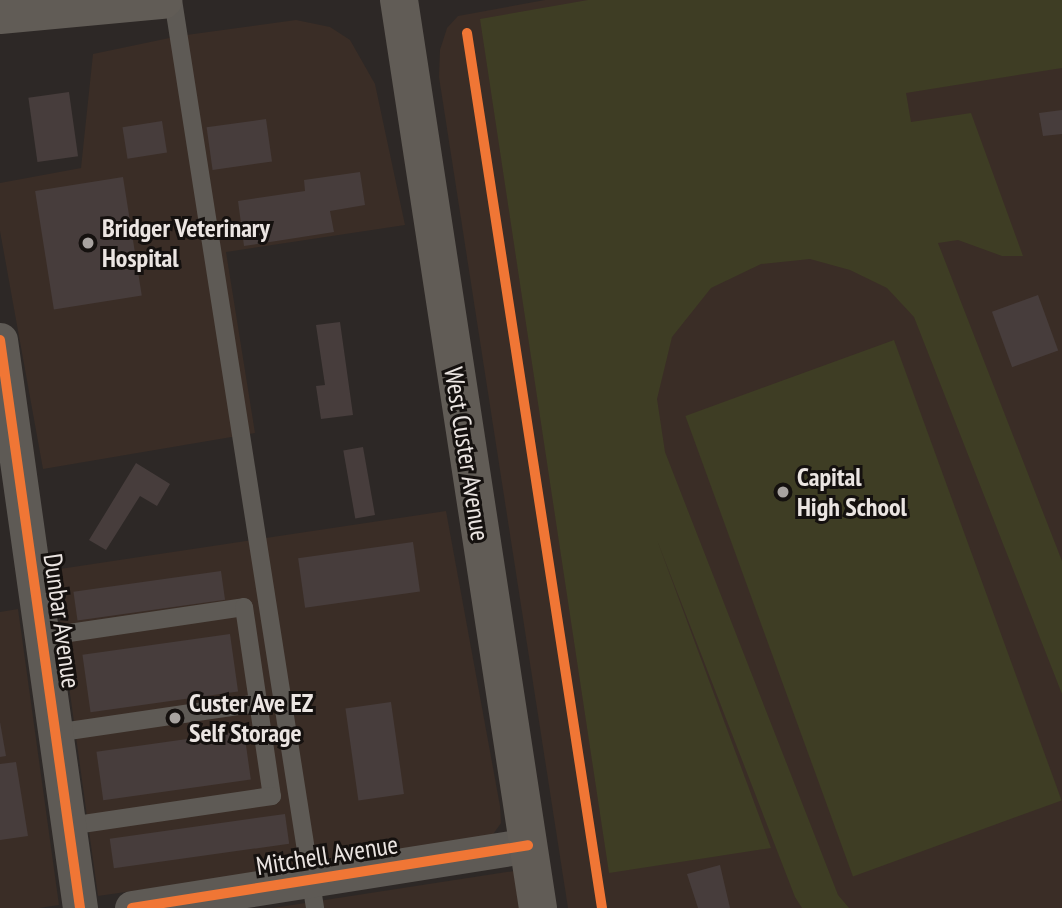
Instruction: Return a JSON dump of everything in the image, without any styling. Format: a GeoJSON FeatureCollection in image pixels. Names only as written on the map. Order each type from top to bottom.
{"type":"FeatureCollection","features":[{"type":"Feature","properties":{"kind":"main road"},"geometry":{"type":"LineString","coordinates":[[0,15],[163,0]]}},
{"type":"Feature","properties":{"kind":"main road","name":"West Custer Avenue"},"geometry":{"type":"LineString","coordinates":[[399,0],[538,908]]}},
{"type":"Feature","properties":{"kind":"street","name":"Dunbar Avenue"},"geometry":{"type":"LineString","coordinates":[[0,340],[80,908]]}},
{"type":"Feature","properties":{"kind":"street","name":"Mitchell Avenue"},"geometry":{"type":"LineString","coordinates":[[132,908],[313,894],[528,845]]}},
{"type":"Feature","properties":{"kind":"lane"},"geometry":{"type":"LineString","coordinates":[[173,0],[313,894]]}},
{"type":"Feature","properties":{"kind":"lane"},"geometry":{"type":"LineString","coordinates":[[41,637],[244,607],[272,796],[68,826]]}},
{"type":"Feature","properties":{"kind":"lane"},"geometry":{"type":"LineString","coordinates":[[55,733],[258,703]]}},
{"type":"Feature","properties":{"kind":"shaded area","name":"Capital High School"},"geometry":{"type":"Polygon","coordinates":[[[545,0],[1062,0],[1062,908],[568,908],[439,77],[440,50],[447,28],[458,16],[545,0]]]}},
{"type":"Feature","properties":{"kind":"shaded area"},"geometry":{"type":"Polygon","coordinates":[[[588,0],[1062,0],[1062,68],[906,93],[911,122],[971,113],[1023,256],[1002,256],[958,240],[938,243],[1062,561],[1062,694],[914,317],[887,288],[850,270],[810,259],[761,264],[711,288],[672,337],[657,399],[665,452],[838,895],[849,908],[802,908],[795,897],[657,540],[771,848],[609,873],[480,19],[588,0]]]}},
{"type":"Feature","properties":{"kind":"shaded area"},"geometry":{"type":"Polygon","coordinates":[[[296,20],[330,27],[350,40],[375,84],[405,225],[226,252],[255,433],[43,469],[0,231],[0,183],[81,168],[93,54],[179,36],[296,20]]]}},
{"type":"Feature","properties":{"kind":"shaded area"},"geometry":{"type":"Polygon","coordinates":[[[894,340],[1062,800],[853,876],[685,416],[894,340]]]}},
{"type":"Feature","properties":{"kind":"shaded area"},"geometry":{"type":"Polygon","coordinates":[[[446,511],[500,806],[501,823],[489,840],[98,896],[53,570],[446,511]]]}},
{"type":"Feature","properties":{"kind":"shaded area"},"geometry":{"type":"Polygon","coordinates":[[[18,609],[59,905],[39,908],[0,908],[0,612],[18,609]]]}},
{"type":"Feature","properties":{"kind":"shaded area"},"geometry":{"type":"Polygon","coordinates":[[[514,871],[519,908],[273,908],[514,871]]]}},
{"type":"Feature","properties":{"kind":"building"},"geometry":{"type":"Polygon","coordinates":[[[69,92],[78,156],[37,162],[28,98],[69,92]]]}},
{"type":"Feature","properties":{"kind":"building"},"geometry":{"type":"Polygon","coordinates":[[[1062,110],[1062,134],[1043,136],[1039,113],[1062,110]]]}},
{"type":"Feature","properties":{"kind":"building"},"geometry":{"type":"Polygon","coordinates":[[[266,119],[272,162],[213,170],[207,127],[266,119]]]}},
{"type":"Feature","properties":{"kind":"building"},"geometry":{"type":"Polygon","coordinates":[[[162,121],[167,153],[127,159],[122,127],[162,121]]]}},
{"type":"Feature","properties":{"kind":"building","name":"Bridger Veterinary Hospital"},"geometry":{"type":"Polygon","coordinates":[[[360,172],[365,205],[330,211],[334,232],[244,246],[238,201],[305,191],[304,180],[360,172]]]}},
{"type":"Feature","properties":{"kind":"building","name":"Bridger Veterinary Hospital"},"geometry":{"type":"Polygon","coordinates":[[[123,177],[142,296],[54,309],[35,191],[123,177]]]}},
{"type":"Feature","properties":{"kind":"building"},"geometry":{"type":"Polygon","coordinates":[[[1038,295],[1058,350],[1012,367],[992,312],[1038,295]]]}},
{"type":"Feature","properties":{"kind":"building"},"geometry":{"type":"Polygon","coordinates":[[[340,322],[353,415],[321,419],[316,386],[325,385],[316,325],[340,322]]]}},
{"type":"Feature","properties":{"kind":"building"},"geometry":{"type":"Polygon","coordinates":[[[363,447],[375,515],[355,518],[343,450],[363,447]]]}},
{"type":"Feature","properties":{"kind":"building"},"geometry":{"type":"Polygon","coordinates":[[[136,463],[170,484],[157,506],[140,496],[106,550],[89,540],[136,463]]]}},
{"type":"Feature","properties":{"kind":"building"},"geometry":{"type":"Polygon","coordinates":[[[413,542],[420,592],[305,608],[298,558],[413,542]]]}},
{"type":"Feature","properties":{"kind":"building"},"geometry":{"type":"Polygon","coordinates":[[[221,571],[225,600],[77,620],[73,592],[221,571]]]}},
{"type":"Feature","properties":{"kind":"building"},"geometry":{"type":"Polygon","coordinates":[[[230,634],[238,691],[91,712],[82,655],[230,634]]]}},
{"type":"Feature","properties":{"kind":"building"},"geometry":{"type":"Polygon","coordinates":[[[391,702],[404,794],[358,800],[345,708],[391,702]]]}},
{"type":"Feature","properties":{"kind":"building"},"geometry":{"type":"Polygon","coordinates":[[[0,722],[6,756],[0,757],[0,722]]]}},
{"type":"Feature","properties":{"kind":"building"},"geometry":{"type":"Polygon","coordinates":[[[244,731],[251,780],[103,800],[96,752],[244,731]]]}},
{"type":"Feature","properties":{"kind":"building"},"geometry":{"type":"Polygon","coordinates":[[[16,762],[28,836],[0,840],[0,764],[16,762]]]}},
{"type":"Feature","properties":{"kind":"building"},"geometry":{"type":"Polygon","coordinates":[[[285,814],[289,844],[114,868],[110,839],[285,814]]]}},
{"type":"Feature","properties":{"kind":"building"},"geometry":{"type":"Polygon","coordinates":[[[720,865],[730,908],[698,908],[687,874],[720,865]]]}},
{"type":"Feature","properties":{"kind":"cycle path"},"geometry":{"type":"LineString","coordinates":[[467,33],[602,908]]}},
{"type":"Feature","properties":{"kind":"cycle path"},"geometry":{"type":"LineString","coordinates":[[0,340],[80,908]]}},
{"type":"Feature","properties":{"kind":"cycle path"},"geometry":{"type":"LineString","coordinates":[[132,908],[528,845]]}},
{"type":"Feature","properties":{"kind":"place","name":"Bridger Veterinary Hospital"},"geometry":{"type":"Point","coordinates":[88,243]}},
{"type":"Feature","properties":{"kind":"place","name":"Capital High School"},"geometry":{"type":"Point","coordinates":[783,492]}},
{"type":"Feature","properties":{"kind":"place","name":"Custer Ave EZ Self Storage"},"geometry":{"type":"Point","coordinates":[175,718]}}]}
